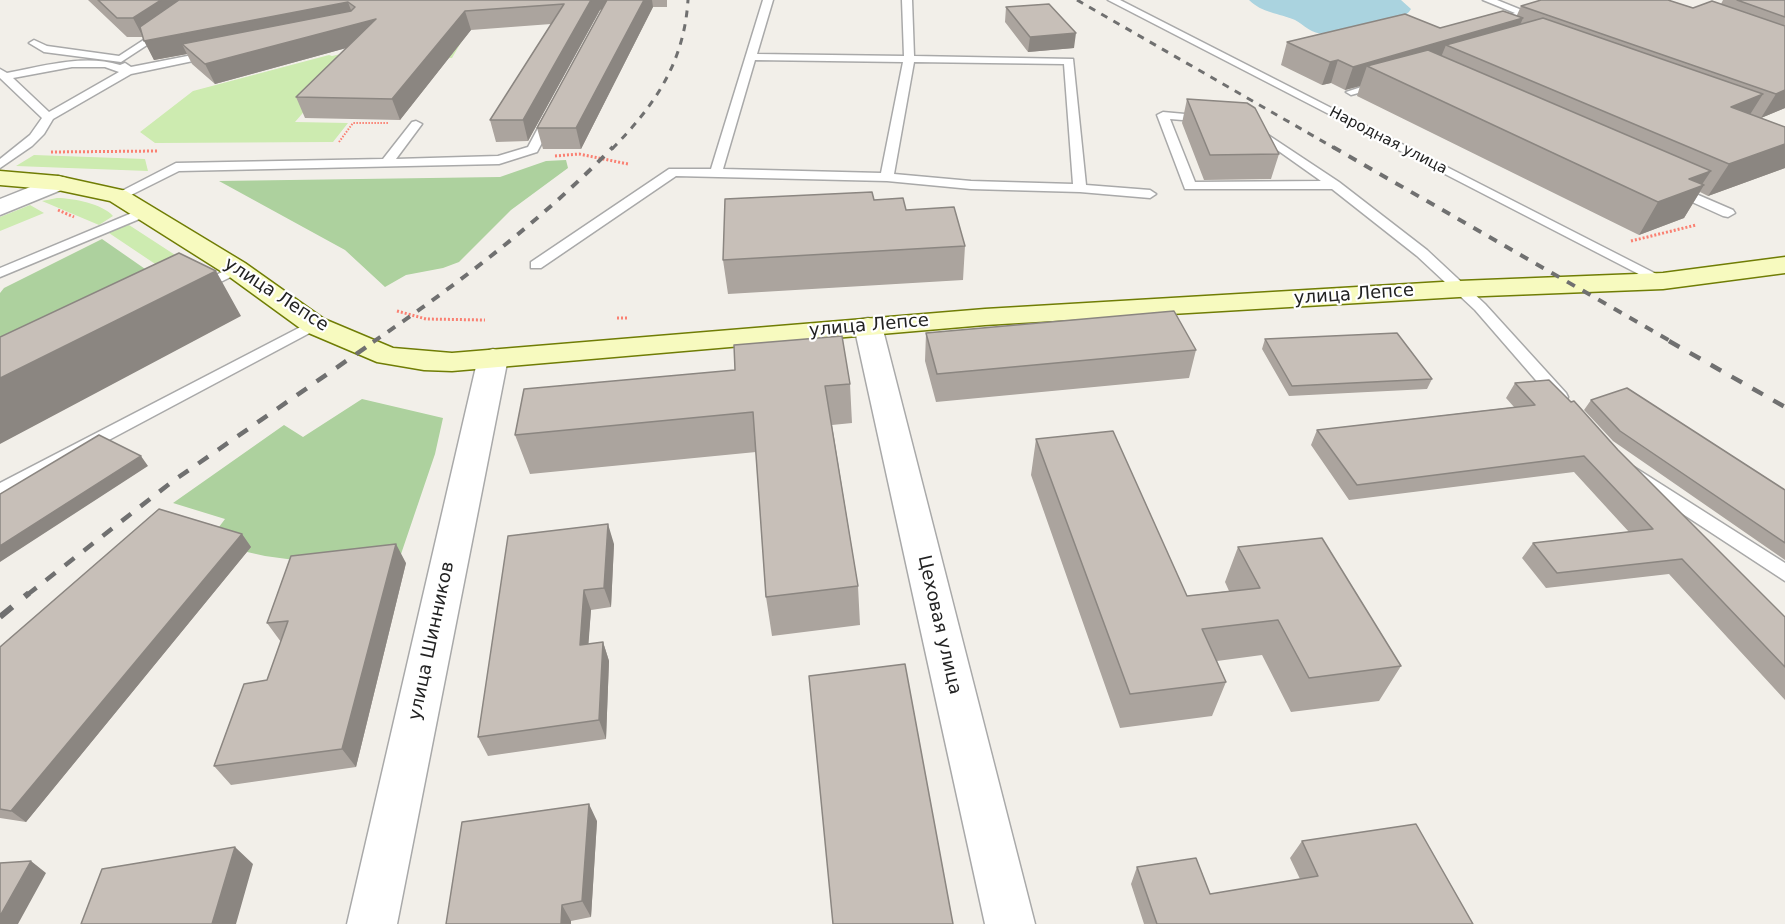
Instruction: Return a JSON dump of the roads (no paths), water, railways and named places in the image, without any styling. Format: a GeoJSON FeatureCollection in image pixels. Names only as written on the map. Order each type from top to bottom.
{"type":"FeatureCollection","features":[{"type":"Feature","properties":{"kind":"main road","name":"улица Лепсе"},"geometry":{"type":"LineString","coordinates":[[0,178],[58,183],[118,196],[236,269],[314,325],[387,356],[452,362],[868,326],[1459,289],[1663,281],[1785,264]]}},
{"type":"Feature","properties":{"kind":"street"},"geometry":{"type":"LineString","coordinates":[[0,208],[58,183]]}},
{"type":"Feature","properties":{"kind":"street","name":"Цеховая улица"},"geometry":{"type":"LineString","coordinates":[[868,326],[1010,924]]}},
{"type":"Feature","properties":{"kind":"street","name":"улица Шинников"},"geometry":{"type":"LineString","coordinates":[[372,924],[493,358]]}},
{"type":"Feature","properties":{"kind":"lane"},"geometry":{"type":"LineString","coordinates":[[716,173],[768,0]]}},
{"type":"Feature","properties":{"kind":"lane"},"geometry":{"type":"LineString","coordinates":[[888,177],[909,59],[907,0]]}},
{"type":"Feature","properties":{"kind":"lane","name":"Народная улица"},"geometry":{"type":"LineString","coordinates":[[1113,0],[1663,281]]}},
{"type":"Feature","properties":{"kind":"lane"},"geometry":{"type":"LineString","coordinates":[[1488,0],[1524,13]]}},
{"type":"Feature","properties":{"kind":"lane"},"geometry":{"type":"LineString","coordinates":[[1503,28],[1524,13],[1535,10]]}},
{"type":"Feature","properties":{"kind":"lane"},"geometry":{"type":"LineString","coordinates":[[34,43],[44,49],[122,59],[177,22]]}},
{"type":"Feature","properties":{"kind":"lane"},"geometry":{"type":"LineString","coordinates":[[0,164],[15,155],[45,126],[48,117],[128,71],[230,51]]}},
{"type":"Feature","properties":{"kind":"lane"},"geometry":{"type":"LineString","coordinates":[[751,57],[1069,61],[1080,188]]}},
{"type":"Feature","properties":{"kind":"lane"},"geometry":{"type":"LineString","coordinates":[[122,59],[128,71]]}},
{"type":"Feature","properties":{"kind":"lane"},"geometry":{"type":"LineString","coordinates":[[3,74],[72,64],[106,64],[128,71]]}},
{"type":"Feature","properties":{"kind":"lane"},"geometry":{"type":"LineString","coordinates":[[3,74],[48,117]]}},
{"type":"Feature","properties":{"kind":"lane"},"geometry":{"type":"LineString","coordinates":[[1351,92],[1396,80]]}},
{"type":"Feature","properties":{"kind":"lane"},"geometry":{"type":"LineString","coordinates":[[118,196],[176,167],[499,160],[533,149],[560,100]]}},
{"type":"Feature","properties":{"kind":"lane"},"geometry":{"type":"LineString","coordinates":[[1221,120],[1163,115],[1190,186],[1335,184]]}},
{"type":"Feature","properties":{"kind":"lane"},"geometry":{"type":"LineString","coordinates":[[1245,122],[1335,184],[1422,253],[1480,307],[1575,415]]}},
{"type":"Feature","properties":{"kind":"lane"},"geometry":{"type":"LineString","coordinates":[[387,162],[416,124]]}},
{"type":"Feature","properties":{"kind":"lane"},"geometry":{"type":"LineString","coordinates":[[536,265],[673,172],[888,177],[972,185],[1080,188],[1150,194]]}},
{"type":"Feature","properties":{"kind":"lane"},"geometry":{"type":"LineString","coordinates":[[1664,184],[1728,213]]}},
{"type":"Feature","properties":{"kind":"lane"},"geometry":{"type":"LineString","coordinates":[[0,273],[144,212]]}},
{"type":"Feature","properties":{"kind":"lane"},"geometry":{"type":"LineString","coordinates":[[183,296],[236,269]]}},
{"type":"Feature","properties":{"kind":"lane"},"geometry":{"type":"LineString","coordinates":[[0,491],[314,325]]}},
{"type":"Feature","properties":{"kind":"lane"},"geometry":{"type":"LineString","coordinates":[[1680,526],[1615,460],[1785,573]]}},
{"type":"Feature","properties":{"kind":"water"},"geometry":{"type":"Polygon","coordinates":[[[1249,0],[1401,0],[1411,9],[1406,15],[1385,24],[1320,34],[1295,20],[1265,10],[1249,0]]]}},
{"type":"Feature","properties":{"kind":"railway"},"geometry":{"type":"LineString","coordinates":[[612,149],[641,116],[665,82],[680,44],[688,0]]}},
{"type":"Feature","properties":{"kind":"railway"},"geometry":{"type":"LineString","coordinates":[[1077,0],[1336,149]]}},
{"type":"Feature","properties":{"kind":"railway"},"geometry":{"type":"LineString","coordinates":[[373,342],[528,226],[613,147]]}},
{"type":"Feature","properties":{"kind":"railway"},"geometry":{"type":"LineString","coordinates":[[1333,147],[1672,342]]}},
{"type":"Feature","properties":{"kind":"railway"},"geometry":{"type":"LineString","coordinates":[[27,595],[173,481],[375,341]]}},
{"type":"Feature","properties":{"kind":"railway"},"geometry":{"type":"LineString","coordinates":[[1669,341],[1785,407]]}},
{"type":"Feature","properties":{"kind":"railway"},"geometry":{"type":"LineString","coordinates":[[0,617],[29,593]]}}]}
